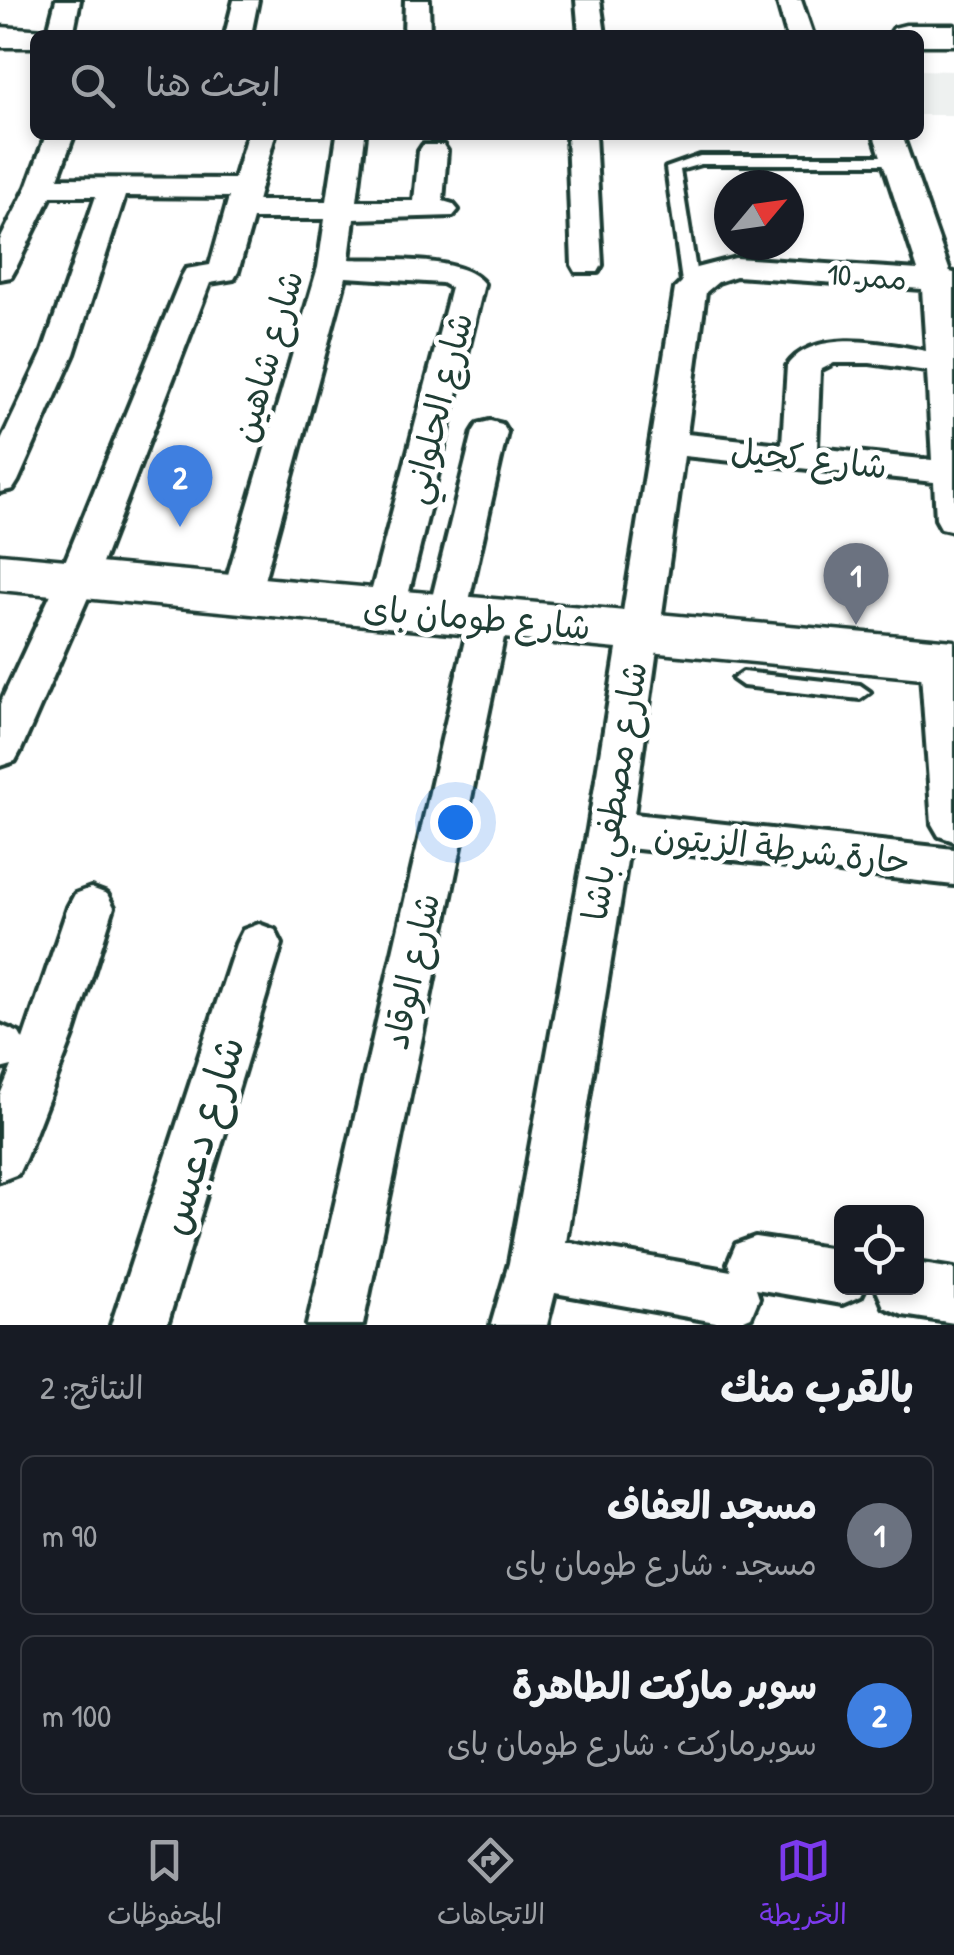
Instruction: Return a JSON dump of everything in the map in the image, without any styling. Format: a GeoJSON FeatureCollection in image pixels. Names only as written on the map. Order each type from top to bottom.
{"type":"FeatureCollection","features":[{"type":"Feature","properties":{"kind":"street"},"geometry":{"type":"LineString","coordinates":[[61,30],[68,0]]}},
{"type":"Feature","properties":{"kind":"street"},"geometry":{"type":"LineString","coordinates":[[239,30],[246,0]]}},
{"type":"Feature","properties":{"kind":"street"},"geometry":{"type":"LineString","coordinates":[[417,0],[417,30]]}},
{"type":"Feature","properties":{"kind":"street"},"geometry":{"type":"LineString","coordinates":[[588,0],[591,30]]}},
{"type":"Feature","properties":{"kind":"street"},"geometry":{"type":"LineString","coordinates":[[789,0],[798,30]]}},
{"type":"Feature","properties":{"kind":"street"},"geometry":{"type":"LineString","coordinates":[[924,35],[954,35]]}},
{"type":"Feature","properties":{"kind":"street"},"geometry":{"type":"LineString","coordinates":[[0,36],[30,36]]}},
{"type":"Feature","properties":{"kind":"street"},"geometry":{"type":"LineString","coordinates":[[0,270],[41,187],[58,140]]}},
{"type":"Feature","properties":{"kind":"street"},"geometry":{"type":"LineString","coordinates":[[0,750],[77,579],[197,276],[222,273],[260,140]]}},
{"type":"Feature","properties":{"kind":"street","name":"شارع شاهين"},"geometry":{"type":"LineString","coordinates":[[241,595],[333,268],[350,140]]}},
{"type":"Feature","properties":{"kind":"street"},"geometry":{"type":"LineString","coordinates":[[582,140],[587,265]]}},
{"type":"Feature","properties":{"kind":"street"},"geometry":{"type":"LineString","coordinates":[[892,147],[946,282],[943,363],[954,519]]}},
{"type":"Feature","properties":{"kind":"street"},"geometry":{"type":"LineString","coordinates":[[41,187],[114,188],[241,211],[435,210],[433,151]]}},
{"type":"Feature","properties":{"kind":"street"},"geometry":{"type":"LineString","coordinates":[[0,481],[58,354],[114,188]]}},
{"type":"Feature","properties":{"kind":"street","name":"شارع الحلواني"},"geometry":{"type":"LineString","coordinates":[[333,268],[449,274],[468,284],[386,608]]}},
{"type":"Feature","properties":{"kind":"street","name":"ممر 10"},"geometry":{"type":"LineString","coordinates":[[706,280],[751,268],[946,282]]}},
{"type":"Feature","properties":{"kind":"street","name":"شارع مصطفي باشا"},"geometry":{"type":"LineString","coordinates":[[519,1325],[536,1263],[610,829],[667,442],[706,280]]}},
{"type":"Feature","properties":{"kind":"street"},"geometry":{"type":"LineString","coordinates":[[798,457],[804,366],[811,359],[835,352],[943,363]]}},
{"type":"Feature","properties":{"kind":"street","name":"شارع الوقاد"},"geometry":{"type":"LineString","coordinates":[[335,1325],[468,616],[490,432]]}},
{"type":"Feature","properties":{"kind":"street","name":"شارع كحيل"},"geometry":{"type":"LineString","coordinates":[[667,442],[951,473]]}},
{"type":"Feature","properties":{"kind":"street","name":"شارع طومان باى"},"geometry":{"type":"LineString","coordinates":[[0,572],[638,632],[811,667],[947,661]]}},
{"type":"Feature","properties":{"kind":"street"},"geometry":{"type":"LineString","coordinates":[[947,661],[954,824]]}},
{"type":"Feature","properties":{"kind":"street","name":"حارة شرطة الزيتون"},"geometry":{"type":"LineString","coordinates":[[610,829],[954,867]]}},
{"type":"Feature","properties":{"kind":"street"},"geometry":{"type":"LineString","coordinates":[[0,1157],[50,1032],[91,907]]}},
{"type":"Feature","properties":{"kind":"street","name":"شارع دعبس"},"geometry":{"type":"LineString","coordinates":[[138,1325],[258,944]]}},
{"type":"Feature","properties":{"kind":"street"},"geometry":{"type":"LineString","coordinates":[[536,1263],[743,1280],[834,1277]]}},
{"type":"Feature","properties":{"kind":"street"},"geometry":{"type":"LineString","coordinates":[[924,1291],[954,1296]]}},
{"type":"Feature","properties":{"kind":"lane"},"geometry":{"type":"LineString","coordinates":[[706,280],[673,168],[678,164],[892,147]]}},
{"type":"Feature","properties":{"kind":"lane"},"geometry":{"type":"LineString","coordinates":[[743,679],[811,667],[860,692]]}},
{"type":"Feature","properties":{"kind":"shaded area"},"geometry":{"type":"Polygon","coordinates":[[[924,70],[954,71],[954,115],[924,115],[924,70]]]}},
{"type":"Feature","properties":{"kind":"place","name":"سوبر ماركت الطاهرة"},"geometry":{"type":"Point","coordinates":[180,527]}},
{"type":"Feature","properties":{"kind":"place","name":"مسجد العفاف"},"geometry":{"type":"Point","coordinates":[856,625]}}]}
